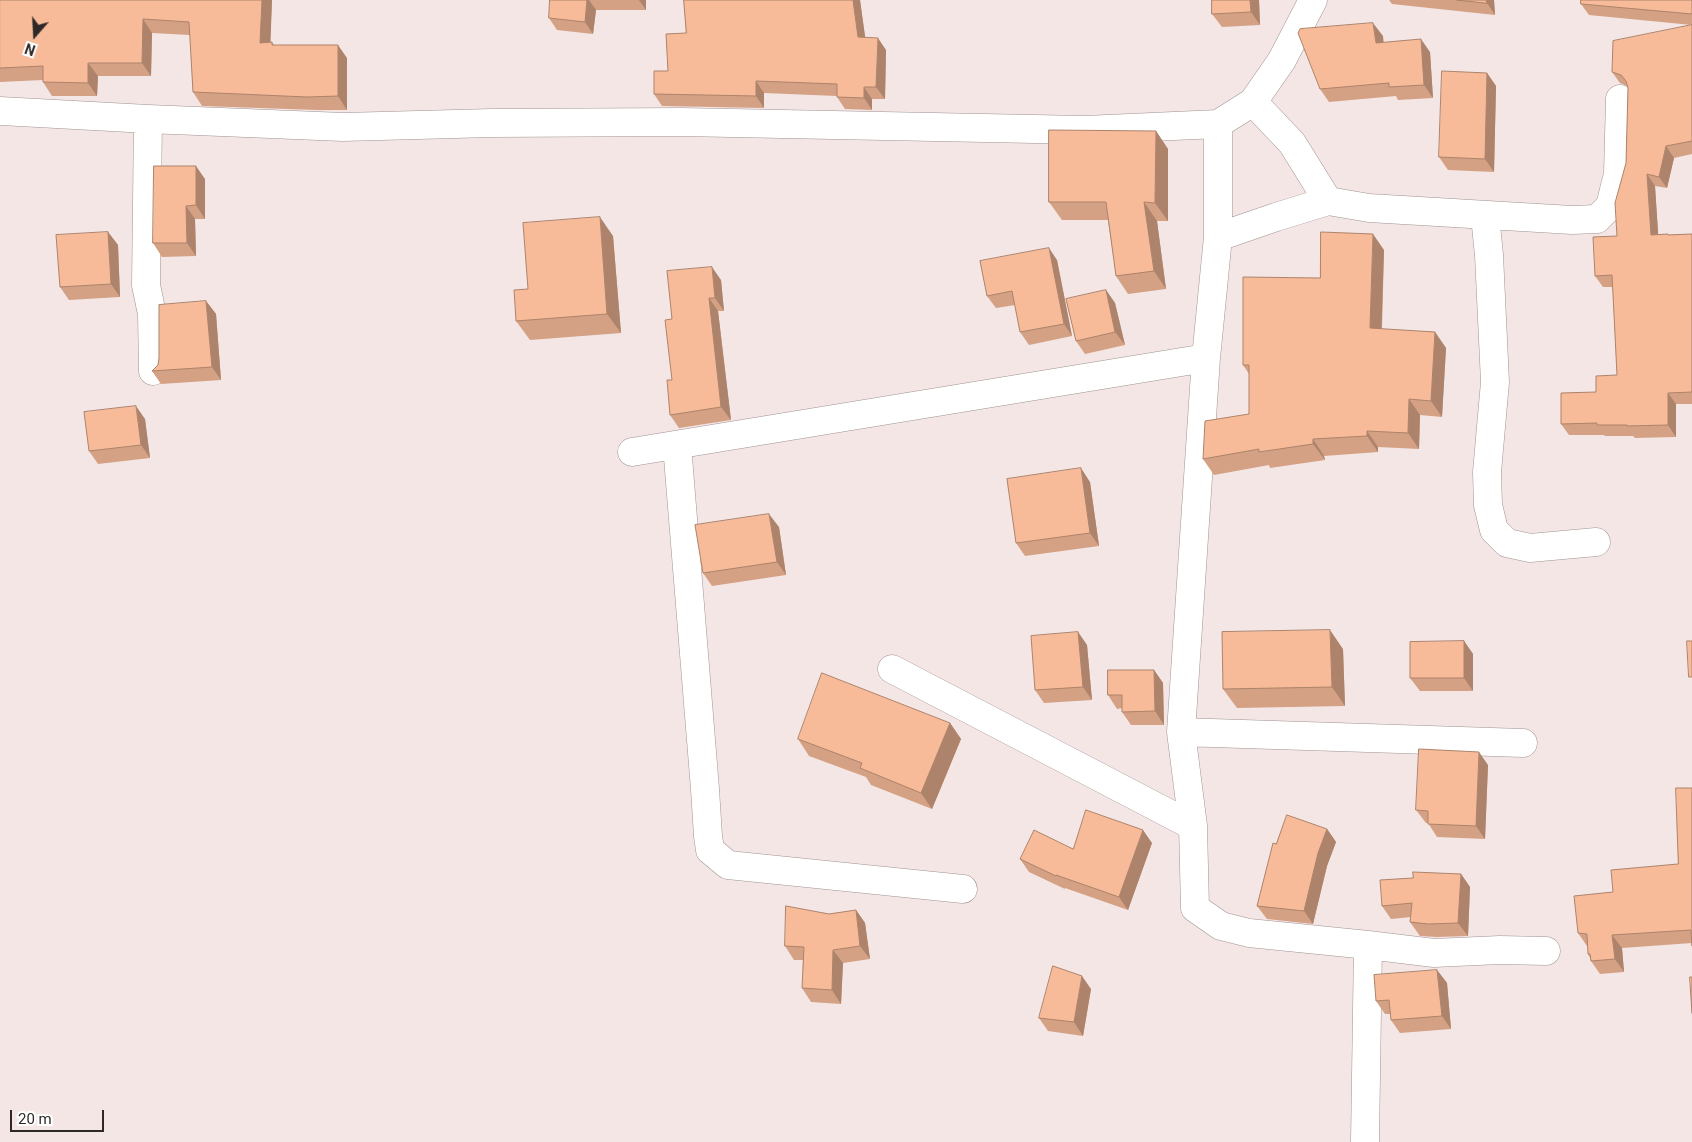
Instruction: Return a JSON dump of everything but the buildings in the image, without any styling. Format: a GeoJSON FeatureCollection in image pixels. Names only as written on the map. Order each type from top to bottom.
{"type":"FeatureCollection","features":[{"type":"Feature","properties":{"kind":"street"},"geometry":{"type":"LineString","coordinates":[[0,111],[343,127],[492,123],[681,122],[1085,130],[1218,124],[1253,102],[1282,60],[1313,0]]}},
{"type":"Feature","properties":{"kind":"street"},"geometry":{"type":"LineString","coordinates":[[1218,237],[1328,202],[1369,208],[1485,216],[1572,220],[1597,219],[1610,206],[1618,174],[1620,99]]}},
{"type":"Feature","properties":{"kind":"street"},"geometry":{"type":"LineString","coordinates":[[1253,102],[1292,144],[1328,202]]}},
{"type":"Feature","properties":{"kind":"street"},"geometry":{"type":"LineString","coordinates":[[148,119],[146,286],[152,314],[153,372]]}},
{"type":"Feature","properties":{"kind":"street"},"geometry":{"type":"LineString","coordinates":[[1218,124],[1218,237],[1206,358],[1182,732],[1193,826],[1195,908],[1221,926],[1249,933],[1434,953],[1500,950],[1546,951]]}},
{"type":"Feature","properties":{"kind":"street"},"geometry":{"type":"LineString","coordinates":[[1485,216],[1489,255],[1495,382],[1487,472],[1488,505],[1494,530],[1507,543],[1530,548],[1596,542]]}},
{"type":"Feature","properties":{"kind":"street"},"geometry":{"type":"LineString","coordinates":[[632,452],[1206,358]]}},
{"type":"Feature","properties":{"kind":"street"},"geometry":{"type":"LineString","coordinates":[[677,445],[710,850],[728,865],[963,890]]}},
{"type":"Feature","properties":{"kind":"street"},"geometry":{"type":"LineString","coordinates":[[892,669],[1193,826]]}},
{"type":"Feature","properties":{"kind":"street"},"geometry":{"type":"LineString","coordinates":[[1182,732],[1523,743]]}},
{"type":"Feature","properties":{"kind":"street"},"geometry":{"type":"LineString","coordinates":[[1365,1142],[1368,945]]}}]}
